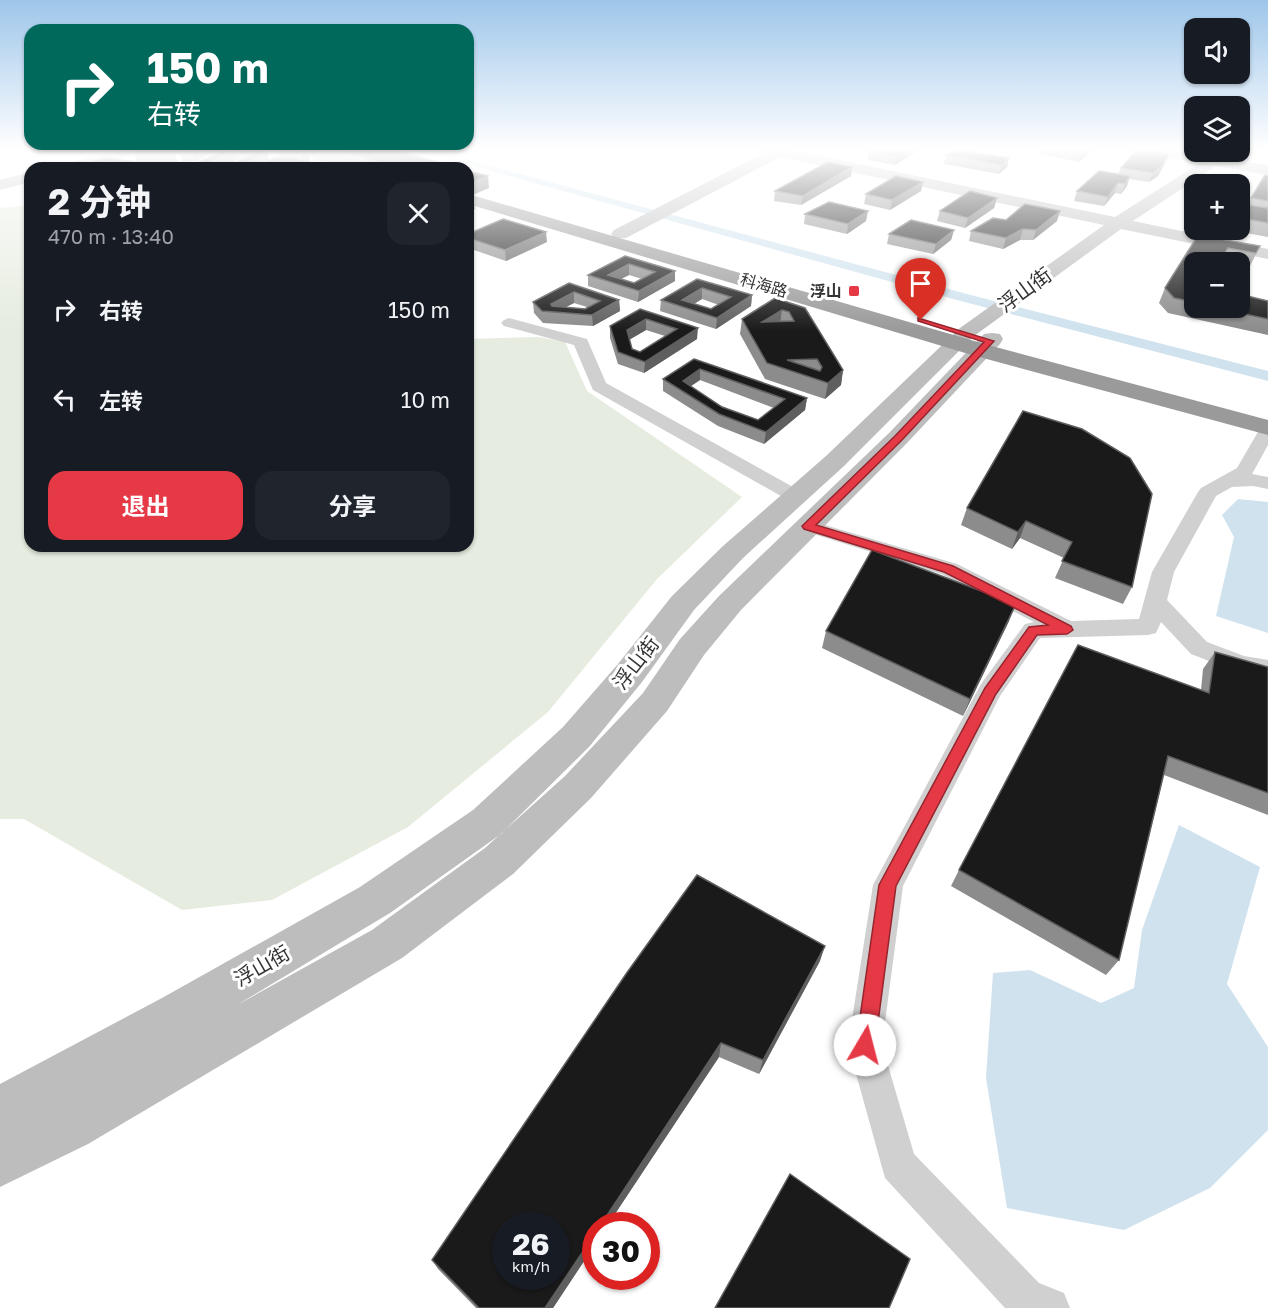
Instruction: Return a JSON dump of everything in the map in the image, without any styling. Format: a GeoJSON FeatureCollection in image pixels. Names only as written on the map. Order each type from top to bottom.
{"type":"FeatureCollection","features":[{"type":"Feature","properties":{"kind":"highway","name":"科海路"},"geometry":{"type":"LineString","coordinates":[[506,209],[982,334],[1268,429]]}},
{"type":"Feature","properties":{"kind":"highway","name":"科海路"},"geometry":{"type":"LineString","coordinates":[[532,209],[1268,416]]}},
{"type":"Feature","properties":{"kind":"main road"},"geometry":{"type":"LineString","coordinates":[[620,234],[668,209]]}},
{"type":"Feature","properties":{"kind":"main road"},"geometry":{"type":"LineString","coordinates":[[1058,209],[1268,254]]}},
{"type":"Feature","properties":{"kind":"main road","name":"浮山街"},"geometry":{"type":"LineString","coordinates":[[0,1111],[178,1014],[375,900],[487,822],[576,736],[683,603],[733,552],[802,511],[898,438],[1014,298],[1119,222],[1141,209]]}},
{"type":"Feature","properties":{"kind":"main road","name":"浮山街"},"geometry":{"type":"LineString","coordinates":[[1065,283],[1167,209]]}},
{"type":"Feature","properties":{"kind":"main road","name":"浮山街"},"geometry":{"type":"LineString","coordinates":[[982,334],[1037,304]]}},
{"type":"Feature","properties":{"kind":"main road","name":"浮山街"},"geometry":{"type":"LineString","coordinates":[[0,1161],[70,1126],[387,944],[499,861],[578,787],[655,702],[692,647],[730,603],[802,511]]}},
{"type":"Feature","properties":{"kind":"street"},"geometry":{"type":"LineString","coordinates":[[509,322],[581,342],[599,386],[802,511],[949,569],[1067,630]]}},
{"type":"Feature","properties":{"kind":"street"},"geometry":{"type":"LineString","coordinates":[[1049,1308],[1025,1299],[898,1165],[865,1045],[888,885],[996,682],[1034,630],[1148,627],[1163,572],[1208,492],[1244,472],[1268,429]]}},
{"type":"Feature","properties":{"kind":"street"},"geometry":{"type":"LineString","coordinates":[[1228,481],[1253,480],[1268,483]]}},
{"type":"Feature","properties":{"kind":"street"},"geometry":{"type":"LineString","coordinates":[[1155,602],[1199,648],[1242,664],[1268,669]]}},
{"type":"Feature","properties":{"kind":"shaded area"},"geometry":{"type":"Polygon","coordinates":[[[0,209],[24,209],[24,552],[474,552],[474,339],[539,337],[565,342],[587,391],[742,497],[657,579],[548,712],[408,827],[272,900],[182,910],[24,819],[0,819],[0,209]]]}},
{"type":"Feature","properties":{"kind":"water"},"geometry":{"type":"Polygon","coordinates":[[[1238,499],[1268,502],[1268,633],[1216,616],[1234,537],[1222,515],[1238,499]]]}},
{"type":"Feature","properties":{"kind":"water"},"geometry":{"type":"Polygon","coordinates":[[[1179,825],[1260,867],[1227,984],[1268,1047],[1268,1130],[1210,1188],[1124,1230],[1007,1208],[986,1078],[993,973],[1030,970],[1101,1003],[1134,988],[1142,930],[1179,825]]]}},
{"type":"Feature","properties":{"kind":"building"},"geometry":{"type":"Polygon","coordinates":[[[815,209],[868,211],[848,224],[805,214],[815,209]]]}},
{"type":"Feature","properties":{"kind":"building"},"geometry":{"type":"Polygon","coordinates":[[[943,209],[981,209],[968,218],[940,211],[943,209]]]}},
{"type":"Feature","properties":{"kind":"building"},"geometry":{"type":"Polygon","coordinates":[[[1019,209],[1060,211],[1036,230],[1023,229],[1006,238],[971,231],[993,218],[1006,220],[1019,209]]]}},
{"type":"Feature","properties":{"kind":"building"},"geometry":{"type":"Polygon","coordinates":[[[1250,209],[1268,209],[1268,223],[1250,220],[1250,209]]]}},
{"type":"Feature","properties":{"kind":"building"},"geometry":{"type":"Polygon","coordinates":[[[503,219],[546,232],[505,250],[474,240],[474,231],[503,219]]]}},
{"type":"Feature","properties":{"kind":"building"},"geometry":{"type":"Polygon","coordinates":[[[911,220],[954,230],[936,244],[889,234],[911,220]]]}},
{"type":"Feature","properties":{"kind":"building"},"geometry":{"type":"Polygon","coordinates":[[[1195,240],[1226,240],[1260,246],[1256,253],[1228,248],[1225,252],[1187,252],[1195,240]]]}},
{"type":"Feature","properties":{"kind":"building"},"geometry":{"type":"Polygon","coordinates":[[[625,256],[675,271],[639,291],[588,275],[625,256]],[[629,264],[608,275],[634,283],[655,272],[629,264]]]}},
{"type":"Feature","properties":{"kind":"building"},"geometry":{"type":"Polygon","coordinates":[[[1184,257],[1184,300],[1174,298],[1165,288],[1184,257]]]}},
{"type":"Feature","properties":{"kind":"building"},"geometry":{"type":"Polygon","coordinates":[[[697,279],[752,295],[717,318],[661,300],[697,279]],[[702,288],[682,300],[711,309],[731,297],[702,288]]]}},
{"type":"Feature","properties":{"kind":"building"},"geometry":{"type":"Polygon","coordinates":[[[569,283],[619,300],[592,315],[542,311],[533,302],[569,283]],[[574,292],[551,304],[552,306],[585,309],[600,301],[574,292]]]}},
{"type":"Feature","properties":{"kind":"building"},"geometry":{"type":"Polygon","coordinates":[[[1250,297],[1268,301],[1268,319],[1250,315],[1250,297]]]}},
{"type":"Feature","properties":{"kind":"building"},"geometry":{"type":"Polygon","coordinates":[[[775,298],[805,308],[843,370],[828,383],[767,363],[742,319],[775,298]],[[782,310],[762,322],[794,321],[789,312],[782,310]],[[817,359],[787,360],[820,371],[822,367],[817,359]]]}},
{"type":"Feature","properties":{"kind":"building"},"geometry":{"type":"Polygon","coordinates":[[[640,309],[698,328],[645,362],[618,352],[610,326],[640,309]],[[646,319],[627,330],[632,349],[640,352],[677,329],[646,319]]]}},
{"type":"Feature","properties":{"kind":"building"},"geometry":{"type":"Polygon","coordinates":[[[694,359],[807,398],[766,432],[719,414],[663,379],[694,359]],[[700,369],[683,381],[722,407],[758,420],[785,399],[700,369]]]}},
{"type":"Feature","properties":{"kind":"building"},"geometry":{"type":"Polygon","coordinates":[[[1023,411],[1082,429],[1130,458],[1152,494],[1132,587],[1062,561],[1072,542],[1026,521],[1018,532],[967,508],[1023,411]]]}},
{"type":"Feature","properties":{"kind":"building"},"geometry":{"type":"Polygon","coordinates":[[[872,550],[1016,604],[970,699],[826,631],[872,550]]]}},
{"type":"Feature","properties":{"kind":"building"},"geometry":{"type":"Polygon","coordinates":[[[1078,645],[1209,693],[1215,652],[1268,667],[1268,793],[1168,756],[1119,960],[959,870],[1078,645]]]}},
{"type":"Feature","properties":{"kind":"building"},"geometry":{"type":"Polygon","coordinates":[[[697,875],[825,946],[763,1060],[721,1043],[609,1212],[582,1212],[582,1253],[570,1271],[570,1212],[492,1212],[492,1290],[557,1290],[545,1308],[479,1308],[432,1260],[626,974],[697,875]]]}},
{"type":"Feature","properties":{"kind":"building"},"geometry":{"type":"Polygon","coordinates":[[[790,1174],[910,1259],[889,1308],[715,1308],[790,1174]]]}},
{"type":"Feature","properties":{"kind":"waterway"},"geometry":{"type":"LineString","coordinates":[[638,209],[962,297],[1268,376]]}},
{"type":"Feature","properties":{"kind":"place","name":"浮山"},"geometry":{"type":"Point","coordinates":[854,291]}},
{"type":"Feature","properties":{"kind":"route"},"geometry":{"type":"LineString","coordinates":[[865,1045],[888,885],[990,691],[1034,630],[1067,630],[949,569],[808,526],[898,438],[990,341],[921,320]]}}]}
